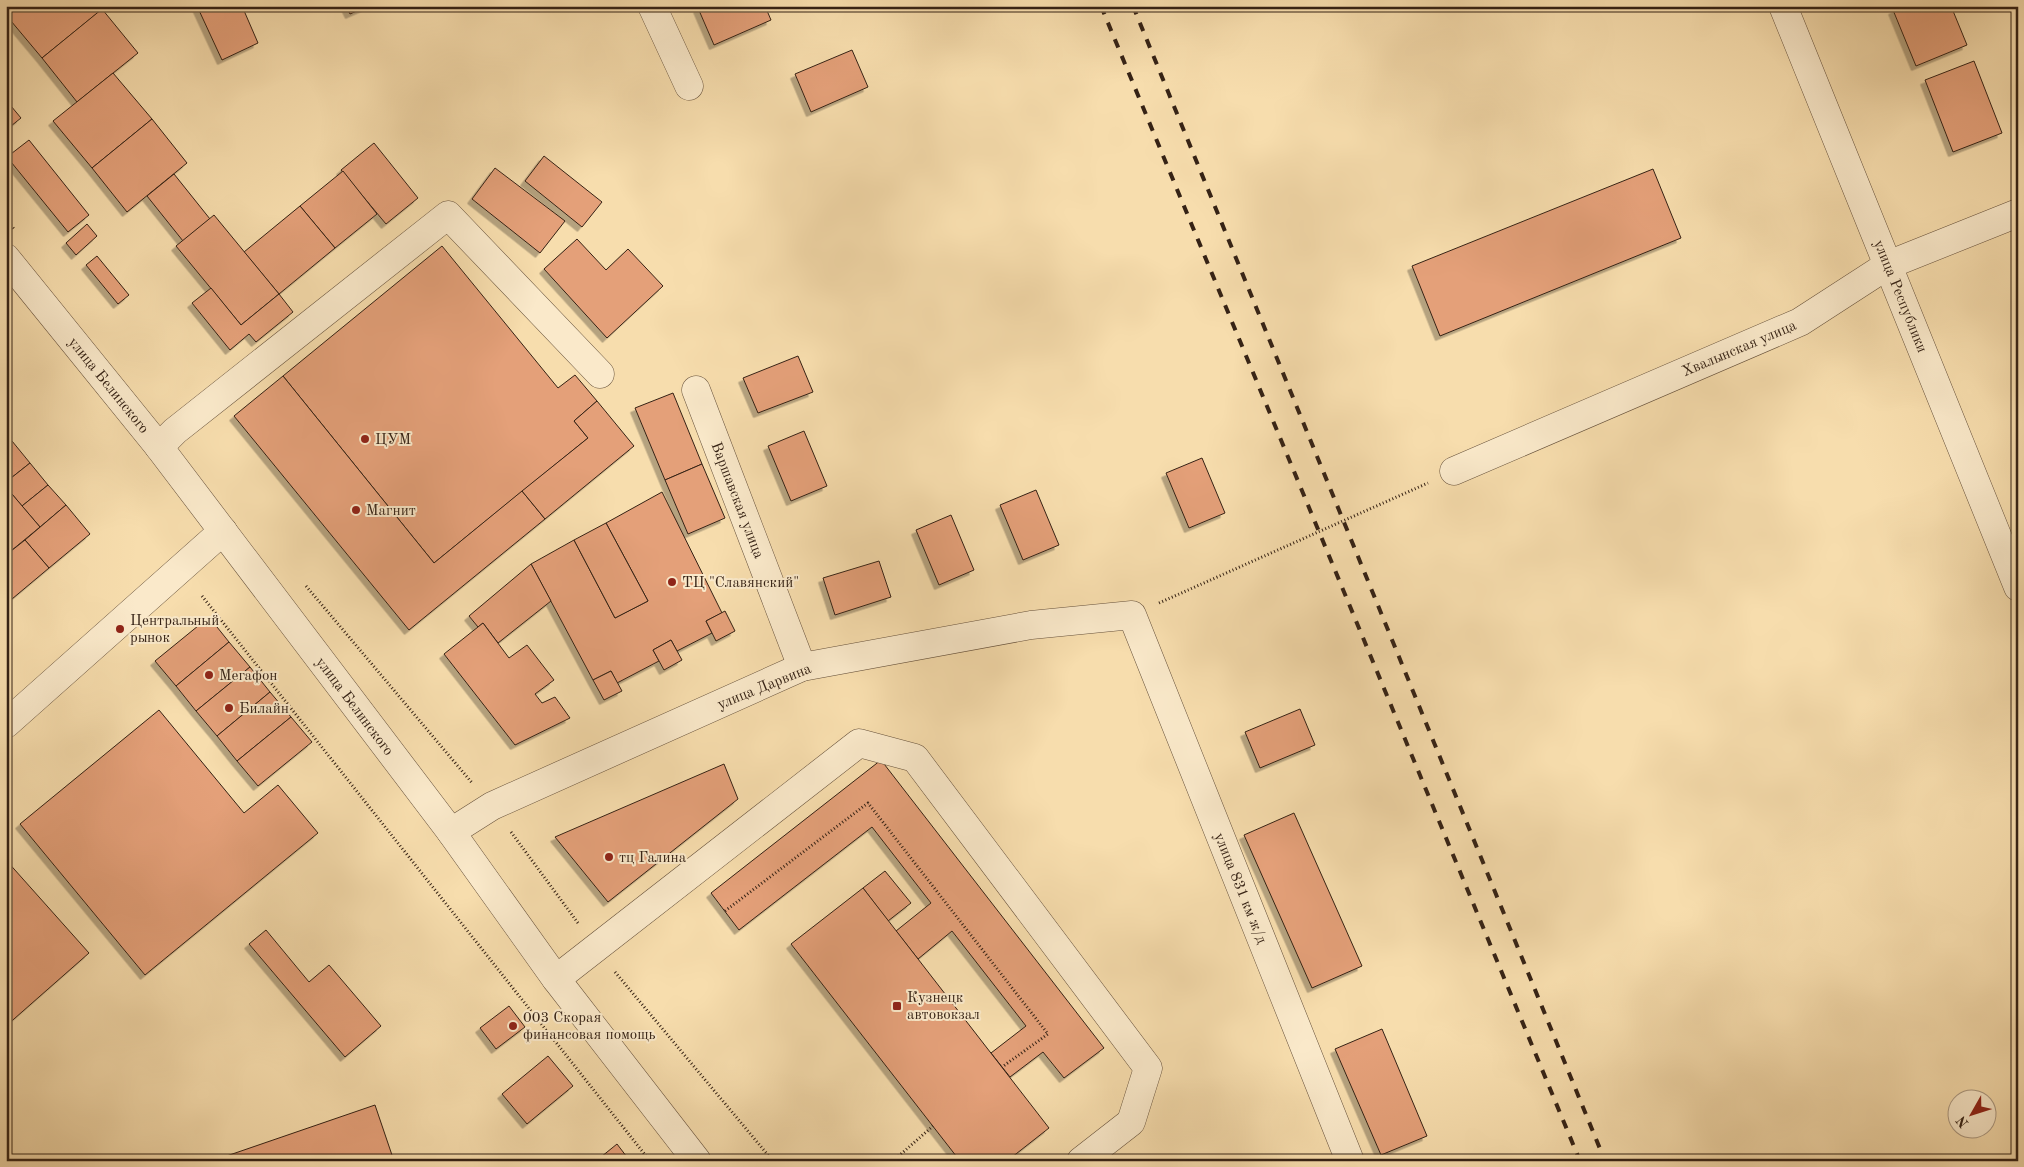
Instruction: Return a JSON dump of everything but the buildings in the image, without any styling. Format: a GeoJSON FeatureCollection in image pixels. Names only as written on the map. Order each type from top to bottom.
{"type":"FeatureCollection","features":[{"type":"Feature","properties":{"kind":"street"},"geometry":{"type":"LineString","coordinates":[[652,6],[688,86]]}},
{"type":"Feature","properties":{"kind":"street","name":"улица Республики"},"geometry":{"type":"LineString","coordinates":[[1783,6],[2018,587]]}},
{"type":"Feature","properties":{"kind":"street","name":"Хвалынская улица"},"geometry":{"type":"LineString","coordinates":[[1454,471],[1800,322],[1888,265],[2018,213]]}},
{"type":"Feature","properties":{"kind":"street"},"geometry":{"type":"LineString","coordinates":[[159,447],[175,431],[448,215],[600,374]]}},
{"type":"Feature","properties":{"kind":"street","name":"улица Белинского"},"geometry":{"type":"LineString","coordinates":[[12,246],[159,447],[451,832],[556,980],[697,1161]]}},
{"type":"Feature","properties":{"kind":"street","name":"Варшавская улица"},"geometry":{"type":"LineString","coordinates":[[696,390],[802,667]]}},
{"type":"Feature","properties":{"kind":"street"},"geometry":{"type":"LineString","coordinates":[[6,724],[223,531]]}},
{"type":"Feature","properties":{"kind":"street","name":"улица Дарвина"},"geometry":{"type":"LineString","coordinates":[[451,832],[492,806],[802,667],[1031,625],[1132,615]]}},
{"type":"Feature","properties":{"kind":"street","name":"улица 831 км ж/д"},"geometry":{"type":"LineString","coordinates":[[1132,615],[1350,1161]]}},
{"type":"Feature","properties":{"kind":"street"},"geometry":{"type":"LineString","coordinates":[[556,980],[859,743],[914,758],[1148,1068],[1131,1122],[1080,1161]]}},
{"type":"Feature","properties":{"kind":"path"},"geometry":{"type":"LineString","coordinates":[[6,220],[12,246]]}},
{"type":"Feature","properties":{"kind":"path"},"geometry":{"type":"LineString","coordinates":[[1132,615],[1454,471]]}},
{"type":"Feature","properties":{"kind":"path"},"geometry":{"type":"LineString","coordinates":[[302,581],[492,806],[597,949],[773,1161]]}},
{"type":"Feature","properties":{"kind":"path"},"geometry":{"type":"LineString","coordinates":[[202,596],[650,1161]]}},
{"type":"Feature","properties":{"kind":"path"},"geometry":{"type":"LineString","coordinates":[[725,911],[868,804],[1048,1034],[1002,1068]]}},
{"type":"Feature","properties":{"kind":"path"},"geometry":{"type":"LineString","coordinates":[[893,1161],[932,1126]]}},
{"type":"Feature","properties":{"kind":"railway"},"geometry":{"type":"LineString","coordinates":[[1101,6],[1580,1161]]}},
{"type":"Feature","properties":{"kind":"railway"},"geometry":{"type":"LineString","coordinates":[[1133,6],[1605,1161]]}},
{"type":"Feature","properties":{"kind":"place","name":"ЦУМ"},"geometry":{"type":"Point","coordinates":[365,439]}},
{"type":"Feature","properties":{"kind":"place","name":"Магнит"},"geometry":{"type":"Point","coordinates":[356,510]}},
{"type":"Feature","properties":{"kind":"place","name":"ТЦ \"Славянский\""},"geometry":{"type":"Point","coordinates":[672,582]}},
{"type":"Feature","properties":{"kind":"place","name":"Центральный рынок"},"geometry":{"type":"Point","coordinates":[120,629]}},
{"type":"Feature","properties":{"kind":"place","name":"Мегафон"},"geometry":{"type":"Point","coordinates":[209,675]}},
{"type":"Feature","properties":{"kind":"place","name":"Билайн"},"geometry":{"type":"Point","coordinates":[229,708]}},
{"type":"Feature","properties":{"kind":"place","name":"тц Галина"},"geometry":{"type":"Point","coordinates":[609,857]}},
{"type":"Feature","properties":{"kind":"place","name":"Кузнецк автовокзал"},"geometry":{"type":"Point","coordinates":[897,1006]}},
{"type":"Feature","properties":{"kind":"place","name":"003 Скорая финансовая помощь"},"geometry":{"type":"Point","coordinates":[513,1026]}}]}
